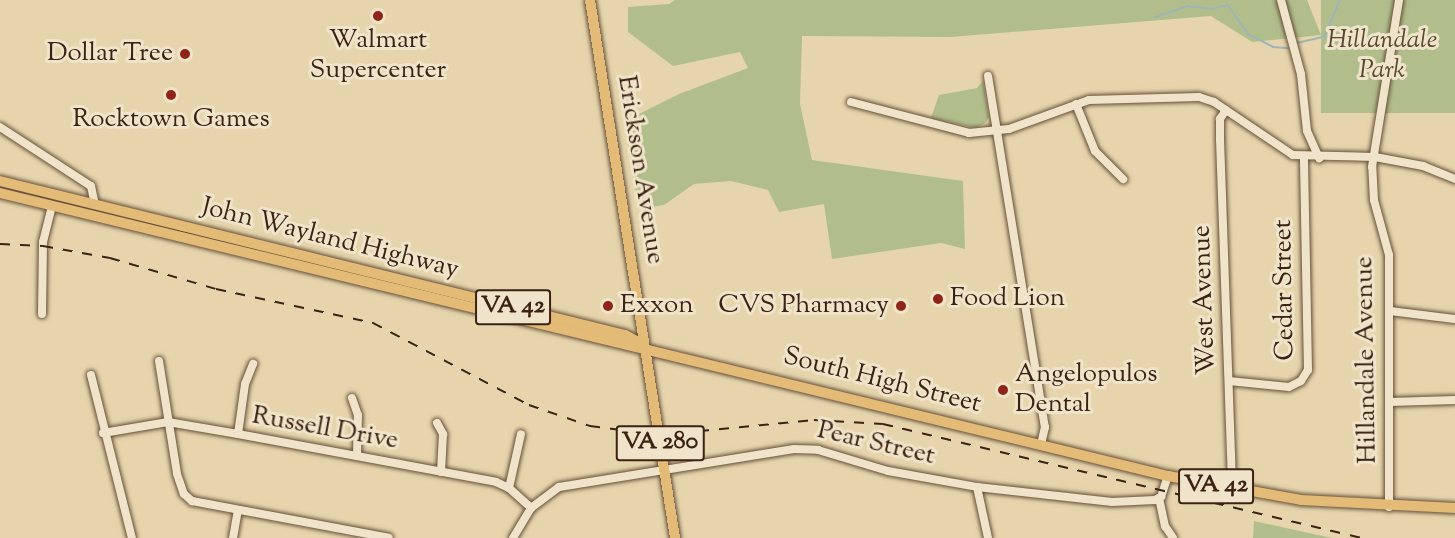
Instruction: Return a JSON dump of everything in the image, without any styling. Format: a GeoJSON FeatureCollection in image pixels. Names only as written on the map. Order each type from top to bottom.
{"type":"FeatureCollection","features":[{"type":"Feature","properties":{"kind":"main road","name":"Erickson Avenue"},"geometry":{"type":"LineString","coordinates":[[590,0],[646,347]]}},
{"type":"Feature","properties":{"kind":"main road","name":"John Wayland Highway"},"geometry":{"type":"LineString","coordinates":[[0,181],[625,335],[646,347]]}},
{"type":"Feature","properties":{"kind":"main road","name":"John Wayland Highway"},"geometry":{"type":"LineString","coordinates":[[0,193],[407,292]]}},
{"type":"Feature","properties":{"kind":"main road","name":"South High Street"},"geometry":{"type":"LineString","coordinates":[[407,292],[626,346],[646,347],[1168,476],[1232,489],[1389,507],[1455,508]]}},
{"type":"Feature","properties":{"kind":"main road","name":"VA 280"},"geometry":{"type":"LineString","coordinates":[[646,347],[675,538]]}},
{"type":"Feature","properties":{"kind":"street"},"geometry":{"type":"LineString","coordinates":[[1281,0],[1301,74],[1307,131],[1319,158]]}},
{"type":"Feature","properties":{"kind":"street","name":"Hillandale Avenue"},"geometry":{"type":"LineString","coordinates":[[1389,507],[1389,255],[1374,200],[1375,157],[1399,0]]}},
{"type":"Feature","properties":{"kind":"street"},"geometry":{"type":"LineString","coordinates":[[988,76],[1045,427],[1041,444]]}},
{"type":"Feature","properties":{"kind":"street"},"geometry":{"type":"LineString","coordinates":[[850,102],[961,132],[997,131],[1076,104],[1100,99],[1199,97],[1226,110],[1282,150],[1304,158],[1375,157],[1423,166],[1455,179]]}},
{"type":"Feature","properties":{"kind":"street"},"geometry":{"type":"LineString","coordinates":[[1076,104],[1095,151],[1123,179]]}},
{"type":"Feature","properties":{"kind":"street","name":"West Avenue"},"geometry":{"type":"LineString","coordinates":[[1226,110],[1220,119],[1220,140],[1232,489]]}},
{"type":"Feature","properties":{"kind":"street"},"geometry":{"type":"LineString","coordinates":[[0,126],[91,186],[95,205]]}},
{"type":"Feature","properties":{"kind":"street","name":"Cedar Street"},"geometry":{"type":"LineString","coordinates":[[1229,381],[1288,387],[1301,381],[1308,370],[1304,158]]}},
{"type":"Feature","properties":{"kind":"street"},"geometry":{"type":"LineString","coordinates":[[42,314],[43,242],[52,206]]}},
{"type":"Feature","properties":{"kind":"street"},"geometry":{"type":"LineString","coordinates":[[1390,311],[1455,319]]}},
{"type":"Feature","properties":{"kind":"street"},"geometry":{"type":"LineString","coordinates":[[159,361],[168,422],[184,494],[192,501],[388,538]]}},
{"type":"Feature","properties":{"kind":"street"},"geometry":{"type":"LineString","coordinates":[[238,434],[245,384],[253,364]]}},
{"type":"Feature","properties":{"kind":"street"},"geometry":{"type":"LineString","coordinates":[[91,375],[132,538]]}},
{"type":"Feature","properties":{"kind":"street"},"geometry":{"type":"LineString","coordinates":[[352,399],[358,415],[357,456]]}},
{"type":"Feature","properties":{"kind":"street"},"geometry":{"type":"LineString","coordinates":[[1390,402],[1455,400]]}},
{"type":"Feature","properties":{"kind":"street","name":"Russell Drive"},"geometry":{"type":"LineString","coordinates":[[104,433],[168,422],[238,434],[441,472],[509,488],[531,508]]}},
{"type":"Feature","properties":{"kind":"street"},"geometry":{"type":"LineString","coordinates":[[437,423],[443,434],[441,472]]}},
{"type":"Feature","properties":{"kind":"street"},"geometry":{"type":"LineString","coordinates":[[509,488],[521,434]]}},
{"type":"Feature","properties":{"kind":"street","name":"Pear Street"},"geometry":{"type":"LineString","coordinates":[[513,538],[531,508],[559,487],[805,449],[832,453],[888,471],[977,487],[1112,502],[1159,498]]}},
{"type":"Feature","properties":{"kind":"street"},"geometry":{"type":"LineString","coordinates":[[1168,476],[1159,498],[1165,526],[1173,538]]}},
{"type":"Feature","properties":{"kind":"street"},"geometry":{"type":"LineString","coordinates":[[977,487],[988,538]]}},
{"type":"Feature","properties":{"kind":"street"},"geometry":{"type":"LineString","coordinates":[[233,538],[238,511]]}},
{"type":"Feature","properties":{"kind":"green space"},"geometry":{"type":"Polygon","coordinates":[[[675,0],[1307,0],[1321,35],[1252,42],[1211,16],[950,37],[802,36],[800,104],[812,160],[963,181],[965,249],[941,243],[832,259],[824,204],[779,212],[768,190],[731,181],[694,184],[664,205],[646,208],[636,194],[625,121],[679,94],[748,68],[740,52],[673,66],[628,32],[628,7],[669,4],[675,0]]]}},
{"type":"Feature","properties":{"kind":"green space","name":"Hillandale Park"},"geometry":{"type":"Polygon","coordinates":[[[1321,0],[1455,0],[1455,113],[1321,113],[1321,0]]]}},
{"type":"Feature","properties":{"kind":"green space"},"geometry":{"type":"Polygon","coordinates":[[[983,81],[989,117],[985,123],[976,128],[931,118],[939,95],[977,88],[983,81]]]}},
{"type":"Feature","properties":{"kind":"green space"},"geometry":{"type":"Polygon","coordinates":[[[1254,521],[1332,538],[1253,538],[1254,521]]]}},
{"type":"Feature","properties":{"kind":"waterway"},"geometry":{"type":"LineString","coordinates":[[1297,43],[1324,37],[1340,0]]}},
{"type":"Feature","properties":{"kind":"waterway"},"geometry":{"type":"LineString","coordinates":[[1156,17],[1188,6],[1211,9],[1228,5],[1248,34],[1273,47],[1289,48]]}},
{"type":"Feature","properties":{"kind":"railway"},"geometry":{"type":"LineString","coordinates":[[0,244],[43,246],[110,258],[216,289],[373,323],[529,405],[590,426],[659,435],[814,420],[883,424],[1362,538]]}},
{"type":"Feature","properties":{"kind":"place","name":"Walmart Supercenter"},"geometry":{"type":"Point","coordinates":[378,16]}},
{"type":"Feature","properties":{"kind":"place","name":"Dollar Tree"},"geometry":{"type":"Point","coordinates":[185,54]}},
{"type":"Feature","properties":{"kind":"place","name":"Rocktown Games"},"geometry":{"type":"Point","coordinates":[171,95]}},
{"type":"Feature","properties":{"kind":"place","name":"Food Lion"},"geometry":{"type":"Point","coordinates":[938,299]}},
{"type":"Feature","properties":{"kind":"place","name":"Exxon"},"geometry":{"type":"Point","coordinates":[608,306]}},
{"type":"Feature","properties":{"kind":"place","name":"CVS Pharmacy"},"geometry":{"type":"Point","coordinates":[901,306]}},
{"type":"Feature","properties":{"kind":"place","name":"Angelopulos Dental"},"geometry":{"type":"Point","coordinates":[1003,390]}}]}
